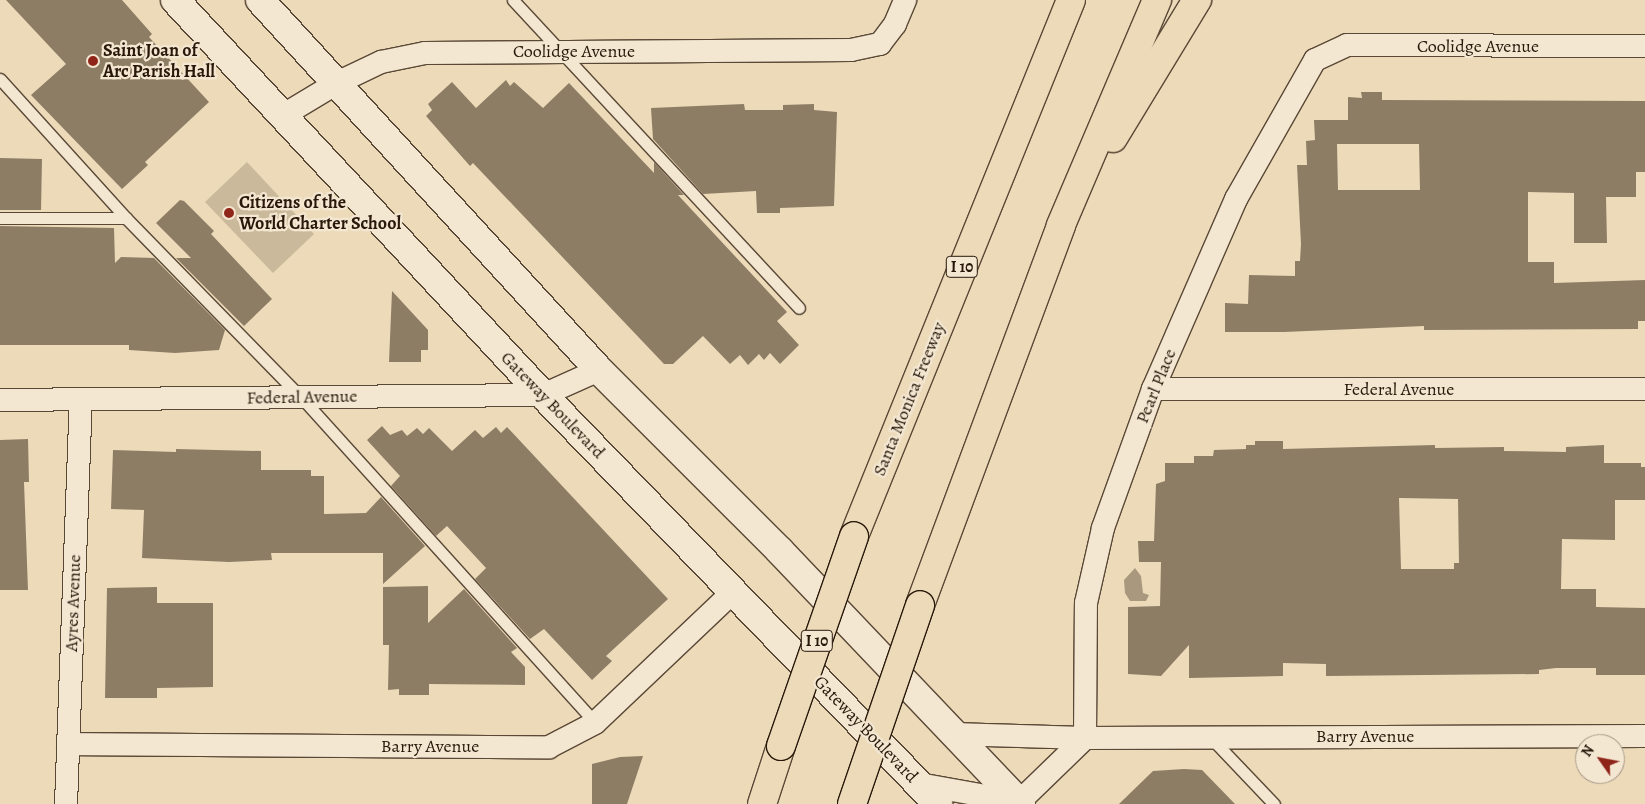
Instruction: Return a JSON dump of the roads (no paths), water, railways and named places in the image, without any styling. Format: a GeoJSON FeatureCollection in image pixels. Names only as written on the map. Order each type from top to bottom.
{"type":"FeatureCollection","features":[{"type":"Feature","properties":{"kind":"highway","name":"Santa Monica Freeway"},"geometry":{"type":"LineString","coordinates":[[762,804],[854,536],[1071,0]]}},
{"type":"Feature","properties":{"kind":"highway"},"geometry":{"type":"LineString","coordinates":[[852,804],[920,605],[1061,224],[1157,0]]}},
{"type":"Feature","properties":{"kind":"highway"},"geometry":{"type":"LineString","coordinates":[[1061,224],[1197,0]]}},
{"type":"Feature","properties":{"kind":"main road","name":"Gateway Boulevard"},"geometry":{"type":"LineString","coordinates":[[175,0],[543,395],[938,804]]}},
{"type":"Feature","properties":{"kind":"main road"},"geometry":{"type":"LineString","coordinates":[[260,0],[599,370],[779,550],[1020,803]]}},
{"type":"Feature","properties":{"kind":"street","name":"Coolidge Avenue"},"geometry":{"type":"LineString","coordinates":[[282,116],[337,83],[382,62],[425,53],[851,50],[880,44],[895,24],[905,0]]}},
{"type":"Feature","properties":{"kind":"street","name":"Coolidge Avenue"},"geometry":{"type":"LineString","coordinates":[[1315,60],[1347,45],[1645,46]]}},
{"type":"Feature","properties":{"kind":"street","name":"Pearl Place"},"geometry":{"type":"LineString","coordinates":[[1084,738],[1086,603],[1103,528],[1154,388],[1236,200],[1315,60]]}},
{"type":"Feature","properties":{"kind":"street","name":"Federal Avenue"},"geometry":{"type":"LineString","coordinates":[[0,400],[81,402],[300,396],[543,395],[599,370]]}},
{"type":"Feature","properties":{"kind":"street","name":"Federal Avenue"},"geometry":{"type":"LineString","coordinates":[[1154,388],[1645,389]]}},
{"type":"Feature","properties":{"kind":"street","name":"Ayres Avenue"},"geometry":{"type":"LineString","coordinates":[[66,804],[81,402]]}},
{"type":"Feature","properties":{"kind":"street","name":"Barry Avenue"},"geometry":{"type":"LineString","coordinates":[[68,744],[549,746],[595,723],[734,592]]}},
{"type":"Feature","properties":{"kind":"street","name":"Barry Avenue"},"geometry":{"type":"LineString","coordinates":[[953,734],[1084,738],[1209,736],[1645,736]]}},
{"type":"Feature","properties":{"kind":"street"},"geometry":{"type":"LineString","coordinates":[[919,784],[1020,803],[1084,738]]}},
{"type":"Feature","properties":{"kind":"lane"},"geometry":{"type":"LineString","coordinates":[[513,0],[799,308]]}},
{"type":"Feature","properties":{"kind":"lane"},"geometry":{"type":"LineString","coordinates":[[0,79],[126,218],[300,396],[595,723]]}},
{"type":"Feature","properties":{"kind":"lane"},"geometry":{"type":"LineString","coordinates":[[0,218],[126,218]]}},
{"type":"Feature","properties":{"kind":"lane"},"geometry":{"type":"LineString","coordinates":[[1209,736],[1274,804]]}},
{"type":"Feature","properties":{"kind":"place","name":"Saint Joan of Arc Parish Hall"},"geometry":{"type":"Point","coordinates":[93,61]}},
{"type":"Feature","properties":{"kind":"place","name":"Citizens of the World Charter School"},"geometry":{"type":"Point","coordinates":[229,213]}}]}
